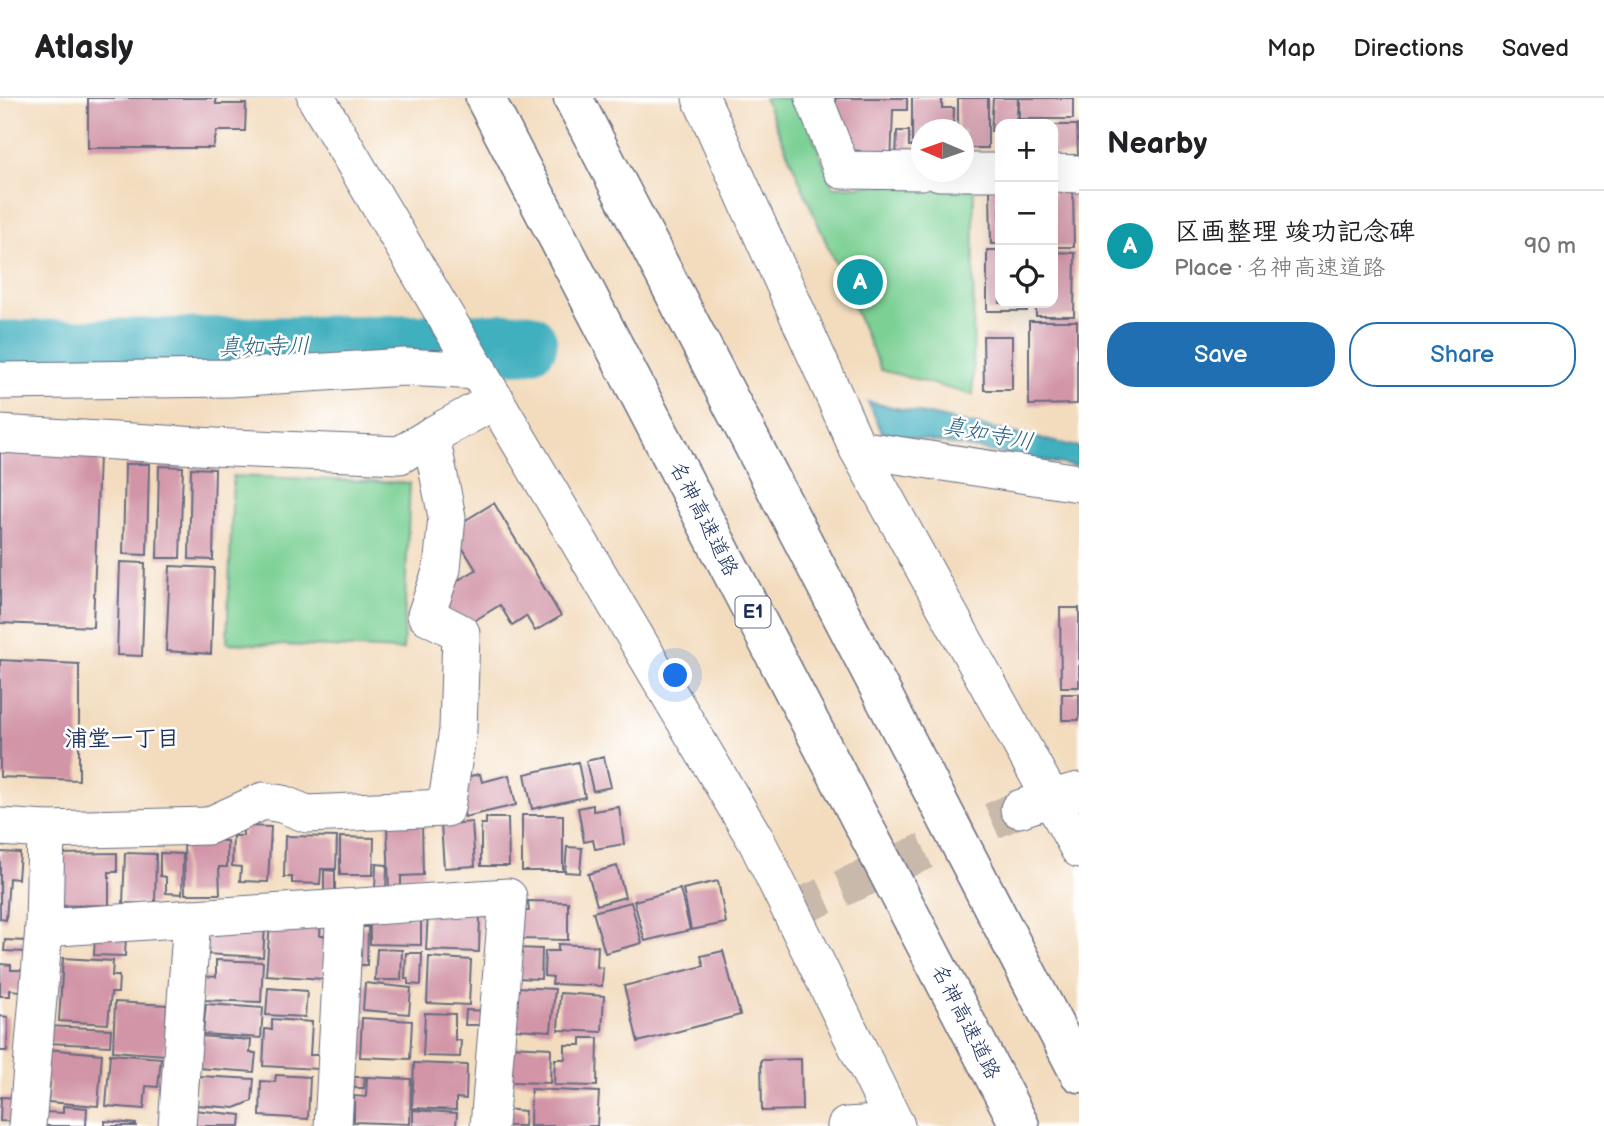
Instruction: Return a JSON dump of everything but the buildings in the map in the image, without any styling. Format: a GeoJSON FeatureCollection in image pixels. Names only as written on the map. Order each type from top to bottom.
{"type":"FeatureCollection","features":[{"type":"Feature","properties":{"kind":"highway","name":"名神高速道路"},"geometry":{"type":"LineString","coordinates":[[485,98],[1020,1126]]}},
{"type":"Feature","properties":{"kind":"highway"},"geometry":{"type":"LineString","coordinates":[[573,98],[1079,1073]]}},
{"type":"Feature","properties":{"kind":"street"},"geometry":{"type":"LineString","coordinates":[[316,98],[757,842],[896,1124],[846,1126]]}},
{"type":"Feature","properties":{"kind":"street"},"geometry":{"type":"LineString","coordinates":[[701,98],[858,449],[1079,849]]}},
{"type":"Feature","properties":{"kind":"street"},"geometry":{"type":"LineString","coordinates":[[814,98],[842,170],[911,171]]}},
{"type":"Feature","properties":{"kind":"street"},"geometry":{"type":"LineString","coordinates":[[974,172],[995,172]]}},
{"type":"Feature","properties":{"kind":"street"},"geometry":{"type":"LineString","coordinates":[[1058,173],[1079,174]]}},
{"type":"Feature","properties":{"kind":"street"},"geometry":{"type":"LineString","coordinates":[[0,380],[230,378],[404,368],[484,380]]}},
{"type":"Feature","properties":{"kind":"street"},"geometry":{"type":"LineString","coordinates":[[0,434],[244,449],[400,455],[431,436],[484,380]]}},
{"type":"Feature","properties":{"kind":"street"},"geometry":{"type":"LineString","coordinates":[[0,827],[46,830],[208,826],[263,801],[282,804],[307,814],[446,808],[458,730],[461,634],[426,615],[442,569],[447,517],[431,436]]}},
{"type":"Feature","properties":{"kind":"street"},"geometry":{"type":"LineString","coordinates":[[858,449],[1079,483]]}},
{"type":"Feature","properties":{"kind":"street"},"geometry":{"type":"LineString","coordinates":[[27,1126],[44,928],[46,830]]}},
{"type":"Feature","properties":{"kind":"street"},"geometry":{"type":"LineString","coordinates":[[44,928],[508,897],[489,1126]]}},
{"type":"Feature","properties":{"kind":"street"},"geometry":{"type":"LineString","coordinates":[[333,1126],[345,908]]}},
{"type":"Feature","properties":{"kind":"street"},"geometry":{"type":"LineString","coordinates":[[177,1126],[192,918]]}},
{"type":"Feature","properties":{"kind":"green space"},"geometry":{"type":"Polygon","coordinates":[[[764,98],[798,98],[833,187],[966,182],[974,189],[973,395],[881,370],[764,98]]]}},
{"type":"Feature","properties":{"kind":"green space"},"geometry":{"type":"Polygon","coordinates":[[[233,476],[410,483],[403,650],[227,643],[233,476]]]}},
{"type":"Feature","properties":{"kind":"water"},"geometry":{"type":"Polygon","coordinates":[[[868,402],[1079,447],[1079,467],[882,432],[868,402]]]}},
{"type":"Feature","properties":{"kind":"waterway","name":"真如寺川"},"geometry":{"type":"LineString","coordinates":[[0,351],[527,343]]}},
{"type":"Feature","properties":{"kind":"tunnel"},"geometry":{"type":"LineString","coordinates":[[791,911],[1019,809]]}},
{"type":"Feature","properties":{"kind":"place","name":"区画整理 竣功記念碑"},"geometry":{"type":"Point","coordinates":[860,282]}},
{"type":"Feature","properties":{"kind":"district","name":"浦堂一丁目"},"geometry":{"type":"Point","coordinates":[122,739]}}]}
